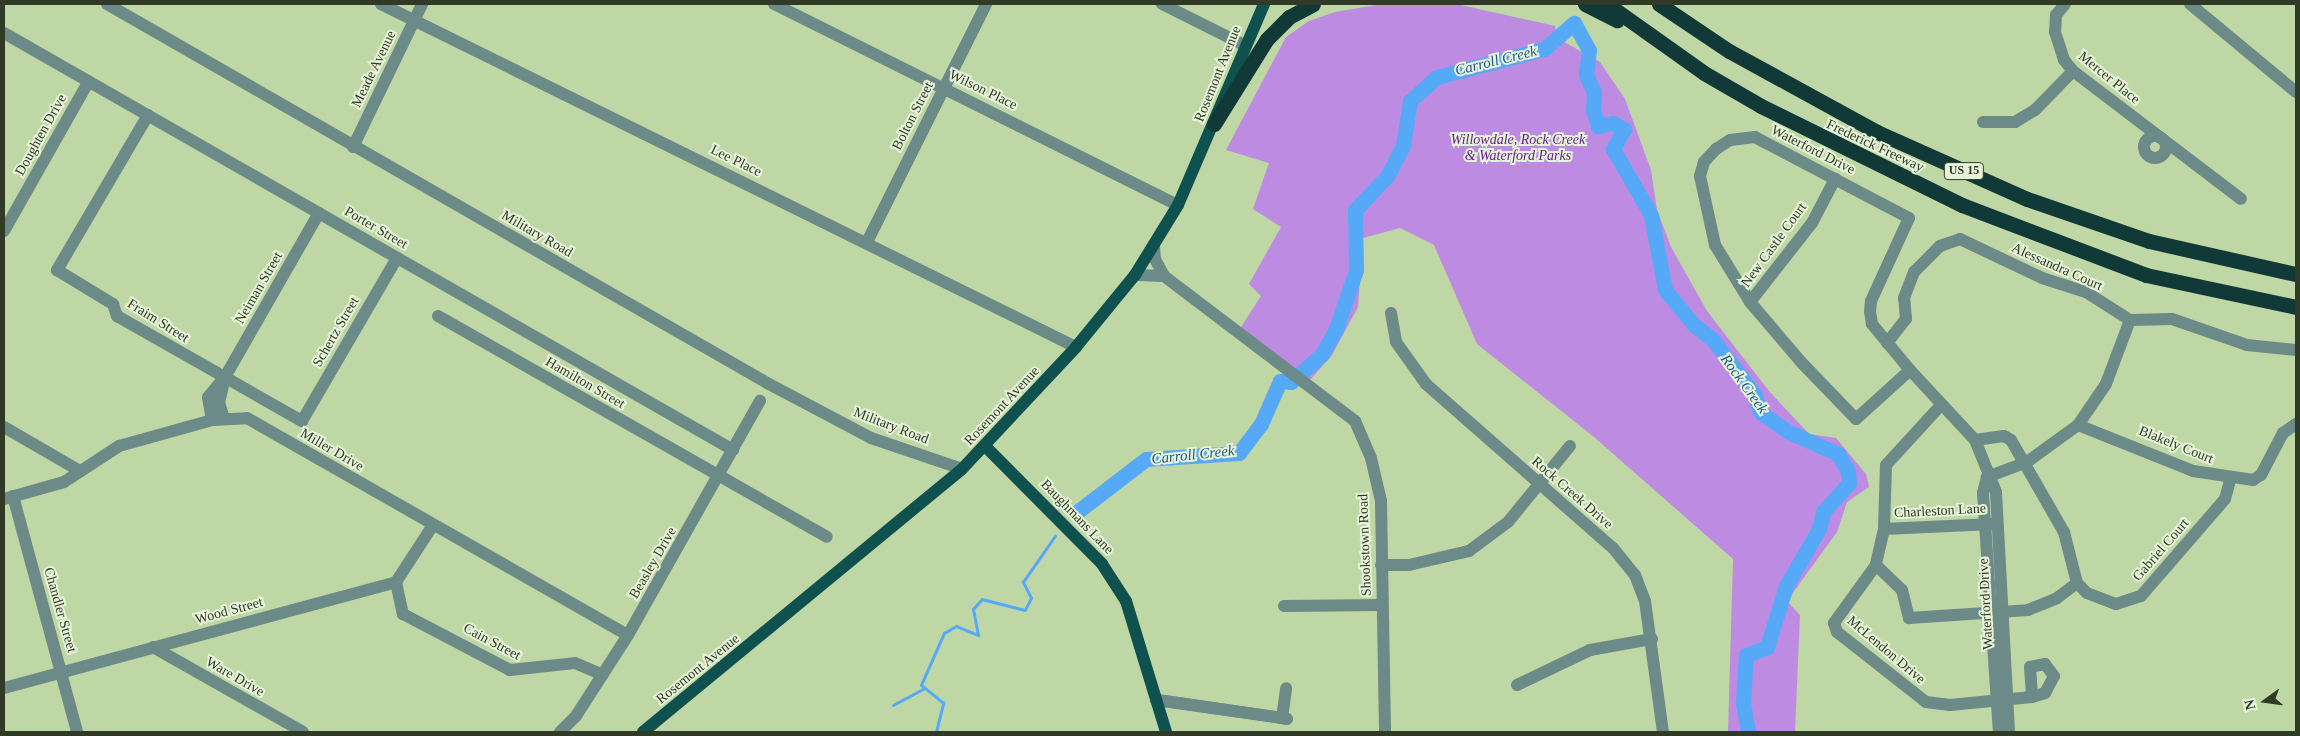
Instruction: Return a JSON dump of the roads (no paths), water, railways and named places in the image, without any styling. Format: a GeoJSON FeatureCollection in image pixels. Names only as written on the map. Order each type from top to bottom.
{"type":"FeatureCollection","features":[{"type":"Feature","properties":{"kind":"highway"},"geometry":{"type":"LineString","coordinates":[[1214,124],[1268,39],[1289,17],[1313,4]]}},
{"type":"Feature","properties":{"kind":"highway"},"geometry":{"type":"LineString","coordinates":[[1585,4],[1704,73]]}},
{"type":"Feature","properties":{"kind":"highway","name":"Frederick Freeway"},"geometry":{"type":"LineString","coordinates":[[1607,4],[1704,73],[1806,131],[1962,205],[2146,274],[2296,307]]}},
{"type":"Feature","properties":{"kind":"highway","name":"Frederick Freeway"},"geometry":{"type":"LineString","coordinates":[[1659,4],[1729,51],[1877,132],[2027,199],[2149,241],[2296,274]]}},
{"type":"Feature","properties":{"kind":"main road","name":"Rosemont Avenue"},"geometry":{"type":"LineString","coordinates":[[643,732],[962,469],[986,447],[1076,347],[1135,275],[1178,205],[1214,124],[1244,45],[1264,4]]}},
{"type":"Feature","properties":{"kind":"main road","name":"Baughmans Lane"},"geometry":{"type":"LineString","coordinates":[[986,447],[1102,564],[1126,601],[1160,700],[1166,732]]}},
{"type":"Feature","properties":{"kind":"street","name":"Military Road"},"geometry":{"type":"LineString","coordinates":[[107,4],[353,147],[857,431],[962,469]]}},
{"type":"Feature","properties":{"kind":"street","name":"Lee Place"},"geometry":{"type":"LineString","coordinates":[[381,4],[867,242],[1076,347]]}},
{"type":"Feature","properties":{"kind":"street","name":"Meade Avenue"},"geometry":{"type":"LineString","coordinates":[[353,147],[422,4]]}},
{"type":"Feature","properties":{"kind":"street","name":"Wilson Place"},"geometry":{"type":"LineString","coordinates":[[774,4],[1178,205]]}},
{"type":"Feature","properties":{"kind":"street","name":"Bolton Street"},"geometry":{"type":"LineString","coordinates":[[867,242],[986,4]]}},
{"type":"Feature","properties":{"kind":"street"},"geometry":{"type":"LineString","coordinates":[[1162,4],[1244,45]]}},
{"type":"Feature","properties":{"kind":"street","name":"Mercer Place"},"geometry":{"type":"LineString","coordinates":[[2065,4],[2056,15],[2055,32],[2064,60],[2073,71],[2242,199]]}},
{"type":"Feature","properties":{"kind":"street"},"geometry":{"type":"LineString","coordinates":[[2190,4],[2296,92]]}},
{"type":"Feature","properties":{"kind":"street","name":"Porter Street"},"geometry":{"type":"LineString","coordinates":[[4,33],[733,450]]}},
{"type":"Feature","properties":{"kind":"street"},"geometry":{"type":"LineString","coordinates":[[1983,122],[2015,122],[2035,110],[2073,71]]}},
{"type":"Feature","properties":{"kind":"street","name":"Doughten Drive"},"geometry":{"type":"LineString","coordinates":[[4,231],[90,81]]}},
{"type":"Feature","properties":{"kind":"street","name":"Fraim Street"},"geometry":{"type":"LineString","coordinates":[[148,115],[57,270],[113,304],[117,316],[302,421]]}},
{"type":"Feature","properties":{"kind":"street","name":"Waterford Drive"},"geometry":{"type":"LineString","coordinates":[[1910,370],[1856,419],[1750,302],[1715,245],[1702,194],[1704,162],[1730,140],[1755,137],[1909,218],[1871,301],[1872,324],[1941,405],[1975,440],[1987,477],[1996,492],[1992,524],[2000,699],[1999,732]]}},
{"type":"Feature","properties":{"kind":"street","name":"New Castle Court"},"geometry":{"type":"LineString","coordinates":[[1750,302],[1812,223],[1835,178]]}},
{"type":"Feature","properties":{"kind":"street","name":"Neiman Street"},"geometry":{"type":"LineString","coordinates":[[218,419],[208,397],[225,377],[319,213]]}},
{"type":"Feature","properties":{"kind":"street","name":"Alessandra Court"},"geometry":{"type":"LineString","coordinates":[[1887,343],[1906,319],[1905,293],[1914,272],[1940,246],[1960,239],[2042,278],[2086,292],[2130,320]]}},
{"type":"Feature","properties":{"kind":"street","name":"Shookstown Road"},"geometry":{"type":"LineString","coordinates":[[1154,246],[1155,259],[1164,276],[1285,370],[1344,410],[1364,439],[1380,501],[1386,732]]}},
{"type":"Feature","properties":{"kind":"street","name":"Schertz Street"},"geometry":{"type":"LineString","coordinates":[[302,421],[397,258]]}},
{"type":"Feature","properties":{"kind":"street"},"geometry":{"type":"LineString","coordinates":[[1135,275],[1164,276]]}},
{"type":"Feature","properties":{"kind":"street","name":"Rock Creek Drive"},"geometry":{"type":"LineString","coordinates":[[1392,313],[1396,342],[1426,384],[1613,548],[1635,575],[1652,639],[1663,732]]}},
{"type":"Feature","properties":{"kind":"street","name":"Hamilton Street"},"geometry":{"type":"LineString","coordinates":[[438,316],[718,477],[827,537]]}},
{"type":"Feature","properties":{"kind":"street"},"geometry":{"type":"LineString","coordinates":[[1987,477],[2027,462],[2078,425],[2106,384],[2130,320],[2172,319],[2247,345],[2296,350]]}},
{"type":"Feature","properties":{"kind":"street","name":"Beasley Drive"},"geometry":{"type":"LineString","coordinates":[[560,732],[603,675],[628,635],[760,401]]}},
{"type":"Feature","properties":{"kind":"street","name":"McLendon Drive"},"geometry":{"type":"LineString","coordinates":[[1941,405],[1886,465],[1884,529],[1876,565],[1836,616],[1837,632],[1926,702],[1950,705],[2032,697]]}},
{"type":"Feature","properties":{"kind":"street","name":"Miller Drive"},"geometry":{"type":"LineString","coordinates":[[9,498],[60,484],[119,446],[218,419],[247,418],[628,635]]}},
{"type":"Feature","properties":{"kind":"street","name":"Blakely Court"},"geometry":{"type":"LineString","coordinates":[[2078,425],[2193,471],[2230,480],[2253,480],[2261,475],[2283,433],[2296,424]]}},
{"type":"Feature","properties":{"kind":"street"},"geometry":{"type":"LineString","coordinates":[[4,427],[80,471]]}},
{"type":"Feature","properties":{"kind":"street"},"geometry":{"type":"LineString","coordinates":[[1876,565],[1902,590],[1909,618],[1995,612],[2043,606],[2077,583],[2064,532],[2027,462],[2004,436],[1975,440]]}},
{"type":"Feature","properties":{"kind":"street"},"geometry":{"type":"LineString","coordinates":[[1382,565],[1409,565],[1469,551],[1508,522],[1570,446]]}},
{"type":"Feature","properties":{"kind":"street","name":"Gabriel Court"},"geometry":{"type":"LineString","coordinates":[[2077,583],[2087,593],[2116,604],[2140,596],[2225,499],[2230,480]]}},
{"type":"Feature","properties":{"kind":"street","name":"Chandler Street"},"geometry":{"type":"LineString","coordinates":[[9,498],[77,732]]}},
{"type":"Feature","properties":{"kind":"street","name":"Charleston Lane"},"geometry":{"type":"LineString","coordinates":[[1884,529],[1992,524]]}},
{"type":"Feature","properties":{"kind":"street"},"geometry":{"type":"LineString","coordinates":[[396,582],[433,525]]}},
{"type":"Feature","properties":{"kind":"street","name":"Wood Street"},"geometry":{"type":"LineString","coordinates":[[4,688],[396,582]]}},
{"type":"Feature","properties":{"kind":"street","name":"Cain Street"},"geometry":{"type":"LineString","coordinates":[[396,582],[404,614],[510,670],[575,663],[603,675]]}},
{"type":"Feature","properties":{"kind":"street"},"geometry":{"type":"LineString","coordinates":[[1284,606],[1382,605]]}},
{"type":"Feature","properties":{"kind":"street"},"geometry":{"type":"LineString","coordinates":[[1517,685],[1590,650],[1652,639]]}},
{"type":"Feature","properties":{"kind":"street","name":"Ware Drive"},"geometry":{"type":"LineString","coordinates":[[153,647],[303,732]]}},
{"type":"Feature","properties":{"kind":"street"},"geometry":{"type":"LineString","coordinates":[[1160,700],[1281,718],[1286,688]]}},
{"type":"Feature","properties":{"kind":"street","name":"Waterford Drive"},"geometry":{"type":"LineString","coordinates":[[2000,699],[2009,732]]}},
{"type":"Feature","properties":{"kind":"waterway","name":"Rock Creek"},"geometry":{"type":"LineString","coordinates":[[1077,512],[1146,459],[1239,453],[1261,424],[1280,381],[1291,382],[1322,354],[1336,329],[1356,270],[1355,210],[1388,175],[1403,145],[1410,101],[1437,77],[1544,49],[1574,23],[1589,50],[1586,75],[1594,92],[1593,110],[1598,126],[1613,123],[1624,129],[1613,149],[1651,215],[1665,290],[1694,325],[1713,340],[1755,395],[1760,412],[1789,432],[1838,454],[1848,471],[1849,483],[1823,512],[1819,529],[1786,586],[1767,647],[1746,655],[1743,703],[1748,732]]}},
{"type":"Feature","properties":{"kind":"waterway","name":"Carroll Creek"},"geometry":{"type":"LineString","coordinates":[[936,732],[943,703],[921,685],[944,633],[956,626],[978,635],[973,609],[982,599],[1025,610],[1031,598],[1023,582],[1055,536]]}},
{"type":"Feature","properties":{"kind":"waterway"},"geometry":{"type":"LineString","coordinates":[[893,705],[923,689]]}},
{"type":"Feature","properties":{"kind":"park label","name":"Willowdale, Rock Creek & Waterford Parks"},"geometry":{"type":"Point","coordinates":[1518,148]}}]}
